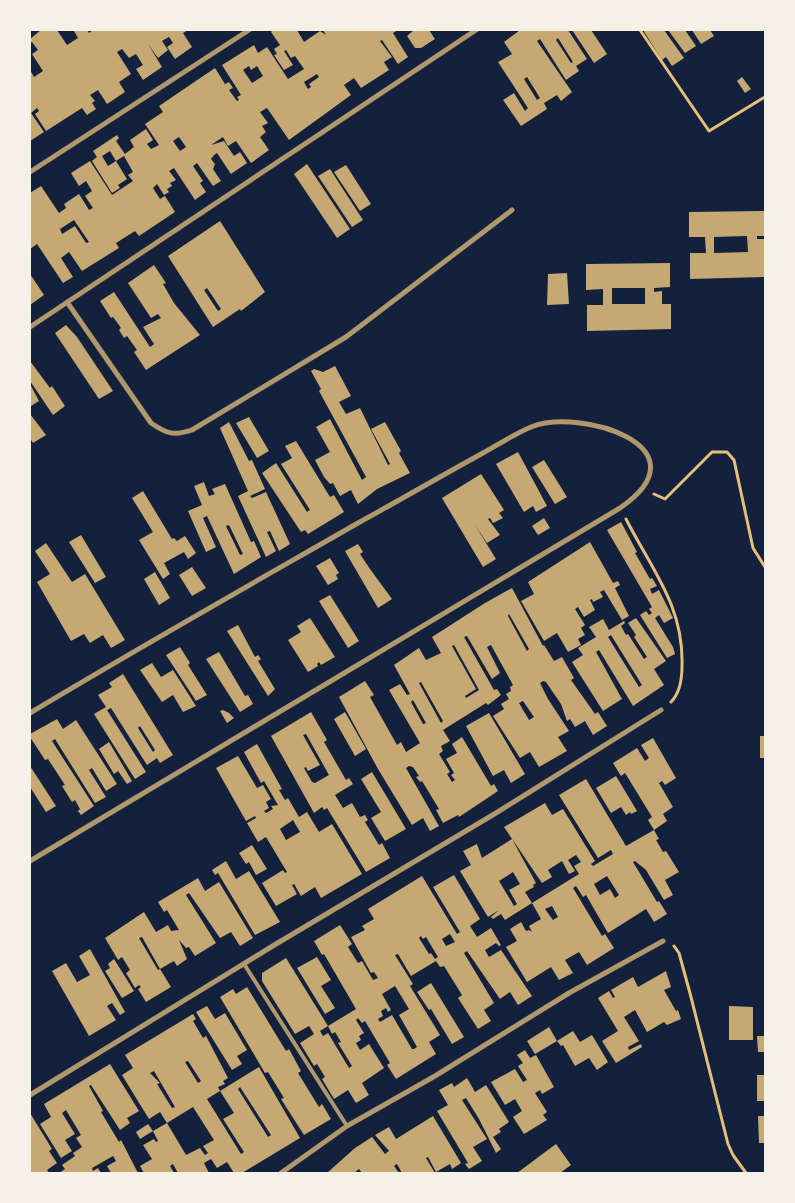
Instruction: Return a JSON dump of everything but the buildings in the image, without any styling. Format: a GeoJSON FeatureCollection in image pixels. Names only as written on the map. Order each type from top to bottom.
{"type":"FeatureCollection","features":[{"type":"Feature","properties":{"kind":"street"},"geometry":{"type":"LineString","coordinates":[[30,172],[249,30]]}},
{"type":"Feature","properties":{"kind":"street"},"geometry":{"type":"LineString","coordinates":[[30,327],[476,30]]}},
{"type":"Feature","properties":{"kind":"street"},"geometry":{"type":"LineString","coordinates":[[67,302],[151,423],[164,433],[181,434],[192,430],[346,337],[512,210]]}},
{"type":"Feature","properties":{"kind":"street"},"geometry":{"type":"LineString","coordinates":[[30,713],[446,473],[531,427],[553,422],[604,428],[630,439],[647,454],[651,466],[651,477],[642,490],[620,508],[30,861]]}},
{"type":"Feature","properties":{"kind":"street"},"geometry":{"type":"LineString","coordinates":[[30,1095],[496,813],[661,710]]}},
{"type":"Feature","properties":{"kind":"street"},"geometry":{"type":"LineString","coordinates":[[281,1173],[347,1126],[435,1076],[569,993],[663,941]]}},
{"type":"Feature","properties":{"kind":"lane"},"geometry":{"type":"LineString","coordinates":[[244,964],[347,1126]]}},
{"type":"Feature","properties":{"kind":"path"},"geometry":{"type":"LineString","coordinates":[[640,30],[709,131],[765,97]]}},
{"type":"Feature","properties":{"kind":"path"},"geometry":{"type":"LineString","coordinates":[[642,490],[665,499],[712,452],[727,452],[734,460],[752,548],[765,567]]}},
{"type":"Feature","properties":{"kind":"path"},"geometry":{"type":"LineString","coordinates":[[620,508],[676,614],[683,657],[682,674],[674,700],[661,710]]}},
{"type":"Feature","properties":{"kind":"path"},"geometry":{"type":"LineString","coordinates":[[663,941],[672,944],[678,954],[728,1144],[733,1155],[746,1173]]}}]}
